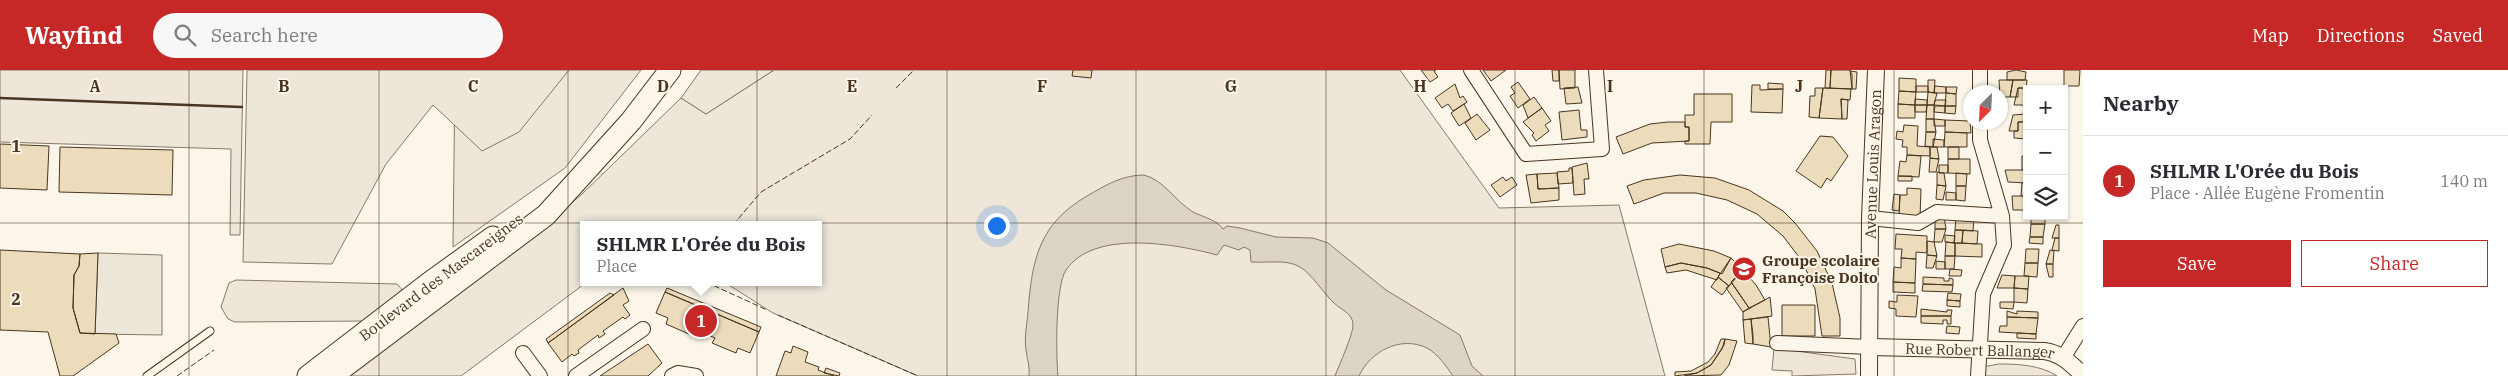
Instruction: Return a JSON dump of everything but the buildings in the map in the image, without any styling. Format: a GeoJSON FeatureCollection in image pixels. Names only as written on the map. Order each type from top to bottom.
{"type":"FeatureCollection","features":[{"type":"Feature","properties":{"kind":"main road","name":"Boulevard des Mascareignes"},"geometry":{"type":"LineString","coordinates":[[332,376],[546,215],[630,120],[670,70]]}},
{"type":"Feature","properties":{"kind":"main road","name":"Boulevard des Mascareignes"},"geometry":{"type":"LineString","coordinates":[[308,376],[429,283],[537,206],[576,181]]}},
{"type":"Feature","properties":{"kind":"street"},"geometry":{"type":"LineString","coordinates":[[1471,70],[1526,154],[1603,154],[1596,70]]}},
{"type":"Feature","properties":{"kind":"street","name":"Avenue Louis Aragon"},"geometry":{"type":"LineString","coordinates":[[1869,376],[1870,218],[1876,70]]}},
{"type":"Feature","properties":{"kind":"street"},"geometry":{"type":"LineString","coordinates":[[1980,70],[1980,85]]}},
{"type":"Feature","properties":{"kind":"street"},"geometry":{"type":"LineString","coordinates":[[1978,376],[1978,348],[1983,294],[2004,245],[2002,216],[1980,140],[1980,130]]}},
{"type":"Feature","properties":{"kind":"street"},"geometry":{"type":"LineString","coordinates":[[1870,218],[1918,223],[1937,212],[2002,216]]}},
{"type":"Feature","properties":{"kind":"street"},"geometry":{"type":"LineString","coordinates":[[2063,358],[2083,326]]}},
{"type":"Feature","properties":{"kind":"street"},"geometry":{"type":"LineString","coordinates":[[576,376],[643,329]]}},
{"type":"Feature","properties":{"kind":"street"},"geometry":{"type":"LineString","coordinates":[[1777,343],[1870,347]]}},
{"type":"Feature","properties":{"kind":"street","name":"Rue Robert Ballanger"},"geometry":{"type":"LineString","coordinates":[[1870,347],[2044,350],[2054,352],[2083,375]]}},
{"type":"Feature","properties":{"kind":"street"},"geometry":{"type":"LineString","coordinates":[[523,354],[540,376]]}},
{"type":"Feature","properties":{"kind":"street"},"geometry":{"type":"LineString","coordinates":[[672,376],[678,373],[696,376]]}},
{"type":"Feature","properties":{"kind":"lane"},"geometry":{"type":"LineString","coordinates":[[147,376],[210,331]]}},
{"type":"Feature","properties":{"kind":"shaded area"},"geometry":{"type":"Polygon","coordinates":[[[0,70],[243,70],[240,235],[230,235],[231,149],[0,142],[0,70]]]}},
{"type":"Feature","properties":{"kind":"shaded area"},"geometry":{"type":"Polygon","coordinates":[[[247,70],[569,70],[519,132],[482,151],[433,105],[386,164],[332,264],[243,262],[247,70]]]}},
{"type":"Feature","properties":{"kind":"shaded area"},"geometry":{"type":"Polygon","coordinates":[[[455,70],[641,70],[565,168],[453,247],[455,70]]]}},
{"type":"Feature","properties":{"kind":"shaded area"},"geometry":{"type":"Polygon","coordinates":[[[701,70],[774,70],[706,114],[681,98],[701,70]]]}},
{"type":"Feature","properties":{"kind":"shaded area"},"geometry":{"type":"Polygon","coordinates":[[[774,70],[1400,70],[1499,208],[1619,205],[1665,376],[918,376],[773,313],[730,286],[822,286],[822,221],[580,221],[580,286],[582,286],[461,376],[347,376],[580,196],[681,98],[706,114],[774,70]]]}},
{"type":"Feature","properties":{"kind":"shaded area"},"geometry":{"type":"Polygon","coordinates":[[[1144,175],[1158,181],[1193,212],[1214,221],[1223,229],[1227,226],[1276,237],[1313,238],[1328,243],[1386,290],[1460,335],[1472,366],[1483,376],[1453,376],[1442,360],[1427,348],[1417,344],[1407,344],[1387,348],[1378,353],[1364,367],[1359,376],[1335,376],[1351,336],[1353,325],[1351,317],[1334,303],[1309,274],[1300,267],[1283,262],[1251,262],[1250,250],[1244,247],[1239,250],[1224,245],[1217,255],[1180,247],[1137,243],[1115,244],[1096,249],[1079,257],[1066,270],[1062,279],[1058,305],[1058,376],[1029,376],[1025,341],[1032,275],[1041,245],[1048,231],[1058,218],[1087,196],[1121,179],[1144,175]]]}},
{"type":"Feature","properties":{"kind":"shaded area"},"geometry":{"type":"Polygon","coordinates":[[[98,253],[162,255],[162,335],[95,334],[98,253]]]}},
{"type":"Feature","properties":{"kind":"shaded area"},"geometry":{"type":"Polygon","coordinates":[[[236,280],[397,284],[405,293],[365,321],[235,322],[228,319],[221,307],[229,283],[236,280]]]}},
{"type":"Feature","properties":{"kind":"shaded area"},"geometry":{"type":"Polygon","coordinates":[[[1774,348],[1855,359],[1856,374],[1792,376],[1792,371],[1772,370],[1774,348]]]}},
{"type":"Feature","properties":{"kind":"shaded area"},"geometry":{"type":"Polygon","coordinates":[[[1999,364],[2036,367],[2057,376],[1983,376],[1983,367],[1999,364]]]}},
{"type":"Feature","properties":{"kind":"fence"},"geometry":{"type":"LineString","coordinates":[[896,88],[914,70]]}},
{"type":"Feature","properties":{"kind":"fence"},"geometry":{"type":"LineString","coordinates":[[736,221],[761,192],[850,139],[872,115]]}},
{"type":"Feature","properties":{"kind":"fence"},"geometry":{"type":"LineString","coordinates":[[715,286],[767,310]]}},
{"type":"Feature","properties":{"kind":"fence"},"geometry":{"type":"LineString","coordinates":[[778,315],[918,376]]}},
{"type":"Feature","properties":{"kind":"fence"},"geometry":{"type":"LineString","coordinates":[[177,376],[214,350]]}},
{"type":"Feature","properties":{"kind":"wall"},"geometry":{"type":"LineString","coordinates":[[0,98],[242,107]]}},
{"type":"Feature","properties":{"kind":"place","name":"Groupe scolaire Françoise Dolto"},"geometry":{"type":"Point","coordinates":[1744,269]}},
{"type":"Feature","properties":{"kind":"place","name":"SHLMR L'Orée du Bois"},"geometry":{"type":"Point","coordinates":[701,321]}}]}
